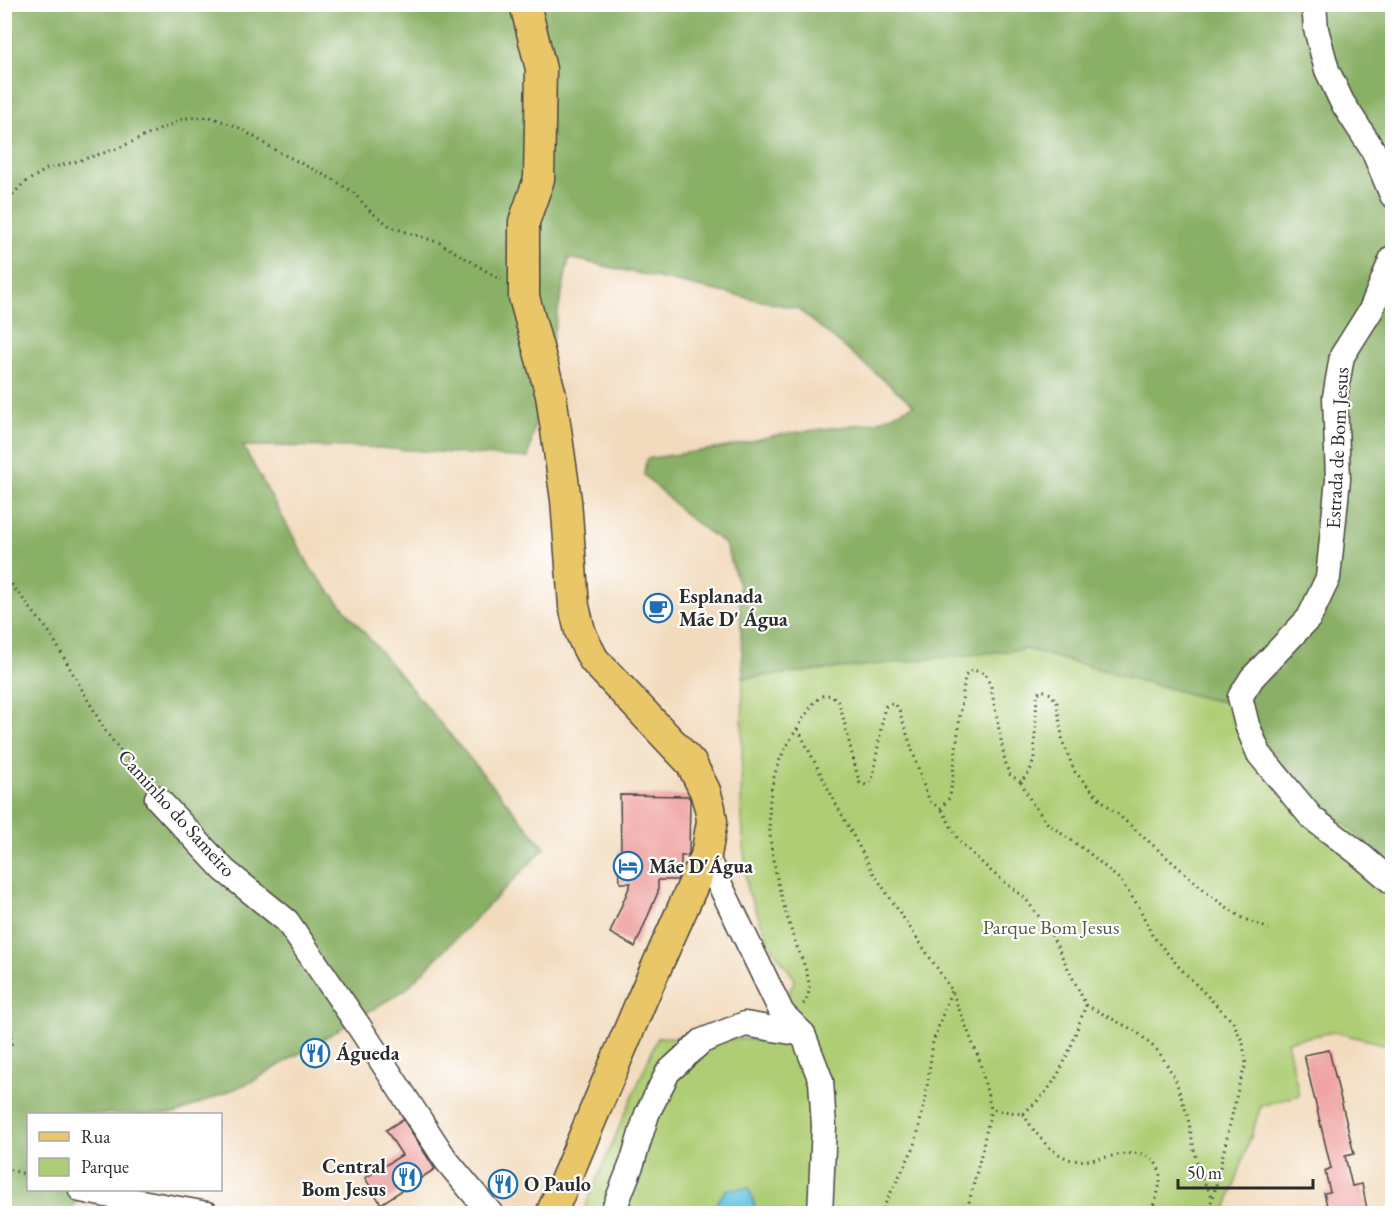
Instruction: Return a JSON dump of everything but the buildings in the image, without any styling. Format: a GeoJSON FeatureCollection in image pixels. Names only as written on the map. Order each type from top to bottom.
{"type":"FeatureCollection","features":[{"type":"Feature","properties":{"kind":"main road"},"geometry":{"type":"LineString","coordinates":[[525,4],[541,69],[539,179],[524,222],[524,297],[551,395],[566,500],[574,606],[580,631],[594,660],[691,763],[705,790],[712,821],[706,856],[551,1214]]}},
{"type":"Feature","properties":{"kind":"street"},"geometry":{"type":"LineString","coordinates":[[1314,4],[1316,29],[1327,70],[1342,102],[1373,150],[1392,195]]}},
{"type":"Feature","properties":{"kind":"street","name":"Estrada de Bom Jesus"},"geometry":{"type":"LineString","coordinates":[[1392,258],[1371,310],[1342,356],[1335,397],[1338,479],[1328,578],[1309,618],[1252,678],[1240,697],[1247,725],[1259,754],[1312,818],[1392,882]]}},
{"type":"Feature","properties":{"kind":"street","name":"Caminho do Sameiro"},"geometry":{"type":"LineString","coordinates":[[158,798],[224,870],[287,921],[446,1160],[491,1214]]}},
{"type":"Feature","properties":{"kind":"street"},"geometry":{"type":"LineString","coordinates":[[706,856],[783,1013],[803,1034],[821,1081],[824,1126],[820,1214]]}},
{"type":"Feature","properties":{"kind":"street"},"geometry":{"type":"LineString","coordinates":[[612,1214],[648,1114],[668,1072],[702,1041],[745,1024],[803,1034]]}},
{"type":"Feature","properties":{"kind":"street"},"geometry":{"type":"LineString","coordinates":[[86,1191],[207,1214]]}},
{"type":"Feature","properties":{"kind":"path"},"geometry":{"type":"LineString","coordinates":[[4,203],[24,183],[47,169],[116,149],[186,118],[210,117],[238,127],[275,150],[334,180],[354,193],[370,211],[391,227],[440,243],[498,278],[524,297]]}},
{"type":"Feature","properties":{"kind":"path","name":"Caminho do Sameiro"},"geometry":{"type":"LineString","coordinates":[[4,576],[50,633],[106,732],[158,798]]}},
{"type":"Feature","properties":{"kind":"path"},"geometry":{"type":"LineString","coordinates":[[941,808],[950,797],[965,676],[973,670],[985,674],[991,687],[1005,761],[1010,774],[1021,782],[1032,803],[1048,824],[1088,852],[1120,880],[1139,907],[1152,935],[1179,967],[1233,1022],[1243,1043],[1246,1065],[1239,1085],[1213,1198],[1205,1214]]}},
{"type":"Feature","properties":{"kind":"path"},"geometry":{"type":"LineString","coordinates":[[1021,782],[1030,771],[1034,758],[1036,702],[1037,694],[1042,690],[1051,694],[1057,703],[1063,743],[1076,772],[1099,798],[1211,896],[1242,918],[1269,929]]}},
{"type":"Feature","properties":{"kind":"path"},"geometry":{"type":"LineString","coordinates":[[774,995],[783,1007],[790,1008],[806,1002],[810,991],[777,875],[769,823],[772,787],[781,758],[814,702],[822,696],[831,695],[837,700],[841,709],[858,778],[860,783],[866,785],[871,782],[873,776],[884,711],[886,706],[896,705],[931,803],[941,808],[959,841],[992,872],[1025,898],[1049,930],[1086,1005],[1137,1032],[1160,1052],[1175,1078],[1188,1118],[1201,1177],[1213,1198]]}},
{"type":"Feature","properties":{"kind":"path"},"geometry":{"type":"LineString","coordinates":[[797,728],[874,874],[951,989],[979,1059],[991,1109],[966,1214]]}},
{"type":"Feature","properties":{"kind":"path"},"geometry":{"type":"LineString","coordinates":[[4,933],[6,938],[4,960]]}},
{"type":"Feature","properties":{"kind":"path"},"geometry":{"type":"LineString","coordinates":[[880,1214],[915,1145],[926,1096],[933,1042],[951,989]]}},
{"type":"Feature","properties":{"kind":"path"},"geometry":{"type":"LineString","coordinates":[[4,1000],[12,1032],[11,1044],[4,1049]]}},
{"type":"Feature","properties":{"kind":"path"},"geometry":{"type":"LineString","coordinates":[[1023,1114],[1042,1097],[1056,1079],[1086,1005]]}},
{"type":"Feature","properties":{"kind":"path"},"geometry":{"type":"LineString","coordinates":[[991,1109],[1023,1114],[1052,1150],[1070,1160],[1093,1161],[1139,1153],[1152,1158],[1160,1170],[1159,1188],[1150,1214]]}},
{"type":"Feature","properties":{"kind":"path"},"geometry":{"type":"LineString","coordinates":[[4,1168],[27,1175]]}},
{"type":"Feature","properties":{"kind":"green space"},"geometry":{"type":"Polygon","coordinates":[[[5,5],[1392,5],[1392,865],[1271,756],[1246,705],[1208,699],[1026,649],[743,678],[739,585],[725,544],[688,517],[644,475],[646,459],[727,447],[776,435],[877,422],[914,405],[798,309],[569,258],[528,458],[364,447],[243,446],[312,570],[545,848],[405,990],[253,1081],[177,1113],[27,1113],[27,1191],[82,1191],[70,1213],[5,1214],[5,5]]]}},
{"type":"Feature","properties":{"kind":"green space","name":"Parque Bom Jesus"},"geometry":{"type":"Polygon","coordinates":[[[1026,649],[1208,699],[1246,705],[1374,848],[1392,865],[1392,1046],[1334,1032],[1287,1041],[1299,1095],[1261,1106],[1225,1213],[582,1214],[658,1037],[769,1040],[795,979],[771,946],[747,889],[741,805],[743,678],[1026,649]]]}},
{"type":"Feature","properties":{"kind":"water"},"geometry":{"type":"Polygon","coordinates":[[[749,1188],[757,1213],[709,1213],[727,1189],[749,1188]]]}},
{"type":"Feature","properties":{"kind":"place","name":"Esplanada Mãe D' Água"},"geometry":{"type":"Point","coordinates":[658,608]}},
{"type":"Feature","properties":{"kind":"place","name":"Mãe D'Água"},"geometry":{"type":"Point","coordinates":[628,866]}},
{"type":"Feature","properties":{"kind":"place","name":"Águeda"},"geometry":{"type":"Point","coordinates":[315,1053]}},
{"type":"Feature","properties":{"kind":"place","name":"Central Bom Jesus"},"geometry":{"type":"Point","coordinates":[407,1177]}},
{"type":"Feature","properties":{"kind":"place","name":"O Paulo"},"geometry":{"type":"Point","coordinates":[503,1184]}}]}
